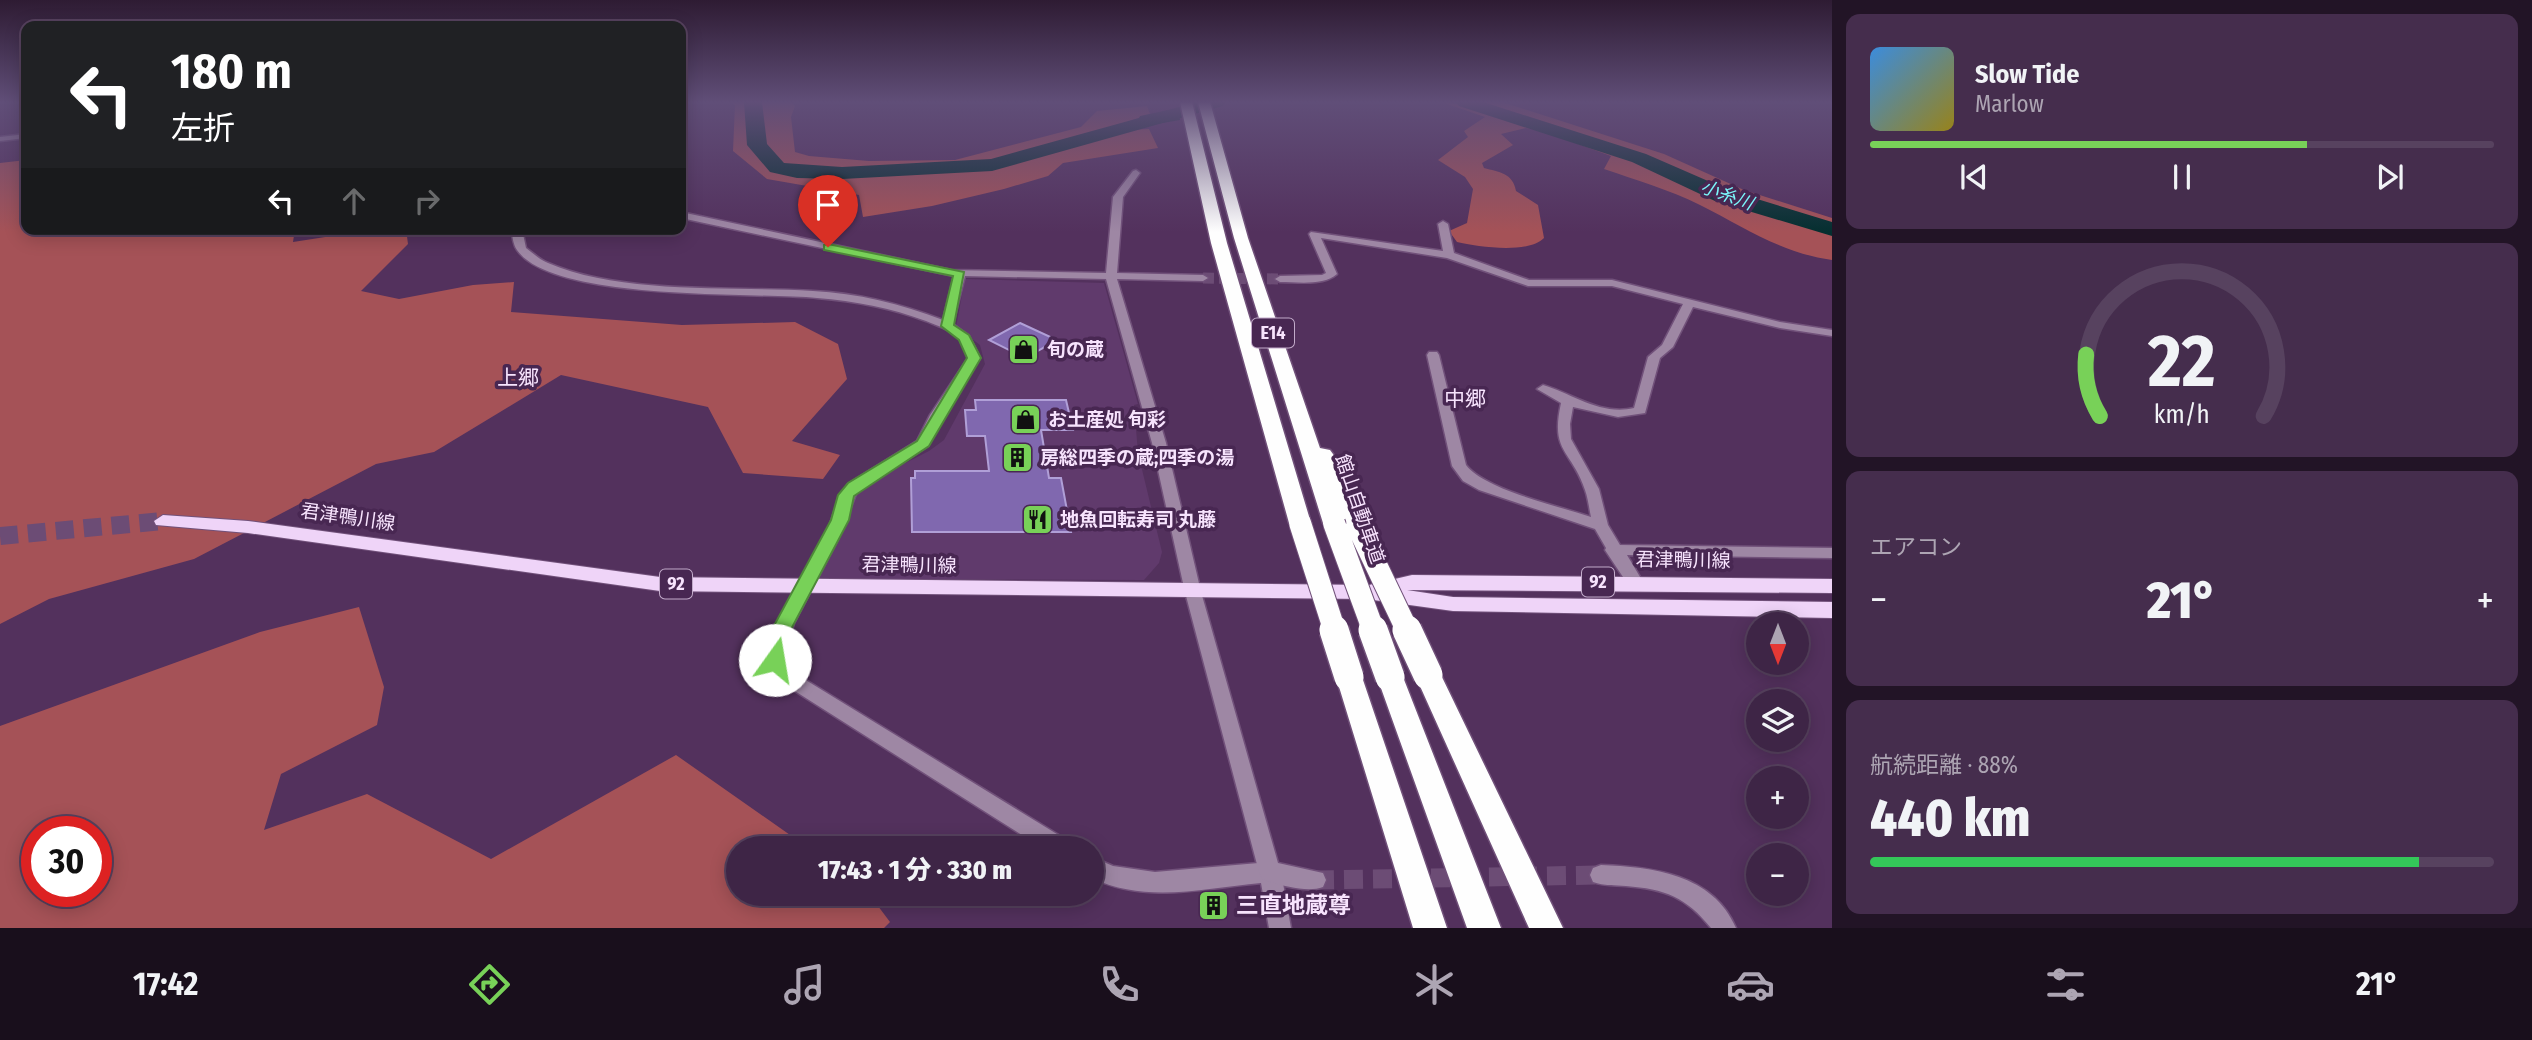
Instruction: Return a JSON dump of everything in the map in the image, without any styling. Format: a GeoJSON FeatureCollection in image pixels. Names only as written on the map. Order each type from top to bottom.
{"type":"FeatureCollection","features":[{"type":"Feature","properties":{"kind":"highway","name":"E14"},"geometry":{"type":"LineString","coordinates":[[1204,145],[1219,243],[1300,523],[1430,928]]}},
{"type":"Feature","properties":{"kind":"highway","name":"E14"},"geometry":{"type":"LineString","coordinates":[[1205,145],[1286,373],[1345,524]]}},
{"type":"Feature","properties":{"kind":"highway"},"geometry":{"type":"LineString","coordinates":[[1345,524],[1428,675],[1546,928]]}},
{"type":"Feature","properties":{"kind":"highway","name":"館山自動車道"},"geometry":{"type":"LineString","coordinates":[[1345,524],[1390,677],[1484,928]]}},
{"type":"Feature","properties":{"kind":"main road","name":"君津鴨川線"},"geometry":{"type":"LineString","coordinates":[[163,521],[248,527],[660,584],[1366,592],[1453,604],[1832,610]]}},
{"type":"Feature","properties":{"kind":"main road","name":"君津鴨川線"},"geometry":{"type":"LineString","coordinates":[[1366,592],[1412,582],[1635,582],[1832,586]]}},
{"type":"Feature","properties":{"kind":"street"},"geometry":{"type":"LineString","coordinates":[[1136,173],[1118,197],[1111,277],[1159,443],[1193,592],[1270,872],[1280,928]]}},
{"type":"Feature","properties":{"kind":"street"},"geometry":{"type":"LineString","coordinates":[[686,216],[960,274],[1203,278]]}},
{"type":"Feature","properties":{"kind":"street"},"geometry":{"type":"LineString","coordinates":[[1443,224],[1449,255]]}},
{"type":"Feature","properties":{"kind":"street"},"geometry":{"type":"LineString","coordinates":[[1280,279],[1324,278],[1332,274],[1314,234],[1449,255],[1528,283],[1612,283],[1780,325],[1832,333]]}},
{"type":"Feature","properties":{"kind":"street"},"geometry":{"type":"LineString","coordinates":[[518,235],[522,249],[530,257],[575,275],[648,289],[816,294],[885,306],[947,326],[965,338],[974,358],[937,415],[923,443],[915,451],[853,487],[846,495],[840,520],[779,633],[775,660],[785,676],[1042,836]]}},
{"type":"Feature","properties":{"kind":"street"},"geometry":{"type":"LineString","coordinates":[[947,326],[960,274]]}},
{"type":"Feature","properties":{"kind":"street"},"geometry":{"type":"LineString","coordinates":[[1543,389],[1567,403],[1633,414],[1640,410],[1654,356],[1667,347],[1689,304]]}},
{"type":"Feature","properties":{"kind":"street"},"geometry":{"type":"LineString","coordinates":[[1433,355],[1459,466],[1468,478],[1484,487],[1600,524]]}},
{"type":"Feature","properties":{"kind":"street"},"geometry":{"type":"LineString","coordinates":[[1567,403],[1563,424],[1564,439],[1592,489],[1600,524],[1613,550],[1635,582]]}},
{"type":"Feature","properties":{"kind":"street"},"geometry":{"type":"LineString","coordinates":[[1613,550],[1832,553]]}},
{"type":"Feature","properties":{"kind":"street"},"geometry":{"type":"LineString","coordinates":[[1104,872],[1138,882],[1270,872],[1315,880]]}},
{"type":"Feature","properties":{"kind":"street"},"geometry":{"type":"LineString","coordinates":[[1601,875],[1646,877],[1681,885],[1714,913],[1726,928]]}},
{"type":"Feature","properties":{"kind":"shaded area"},"geometry":{"type":"Polygon","coordinates":[[[733,145],[794,145],[795,152],[809,156],[869,161],[955,160],[1011,145],[1157,145],[1158,148],[1063,163],[1048,176],[1004,189],[932,206],[863,217],[859,195],[767,179],[733,151],[733,145]]]}},
{"type":"Feature","properties":{"kind":"shaded area"},"geometry":{"type":"Polygon","coordinates":[[[1457,145],[1512,145],[1482,163],[1484,168],[1509,177],[1516,191],[1538,205],[1544,238],[1537,243],[1515,248],[1457,242],[1449,231],[1467,223],[1473,189],[1465,177],[1438,160],[1457,145]]]}},
{"type":"Feature","properties":{"kind":"shaded area"},"geometry":{"type":"Polygon","coordinates":[[[1581,145],[1637,145],[1664,154],[1744,190],[1832,218],[1832,260],[1796,252],[1689,200],[1604,169],[1611,156],[1581,145]]]}},
{"type":"Feature","properties":{"kind":"shaded area"},"geometry":{"type":"Polygon","coordinates":[[[21,161],[21,235],[294,235],[293,242],[338,235],[407,235],[408,244],[361,291],[399,299],[473,285],[514,282],[511,312],[682,325],[795,322],[838,344],[847,379],[792,441],[840,455],[823,479],[743,473],[708,407],[561,375],[434,452],[376,464],[194,559],[49,599],[0,624],[0,163],[21,161]]]}},
{"type":"Feature","properties":{"kind":"shaded area"},"geometry":{"type":"Polygon","coordinates":[[[965,279],[1104,283],[1138,404],[1134,405],[1138,453],[1162,552],[1159,563],[1144,580],[819,579],[820,570],[858,490],[944,440],[985,364],[980,345],[956,327],[965,279]]]}},
{"type":"Feature","properties":{"kind":"shaded area"},"geometry":{"type":"Polygon","coordinates":[[[359,607],[384,687],[377,725],[281,774],[264,830],[367,794],[491,859],[676,755],[791,836],[726,836],[726,906],[878,906],[890,922],[884,928],[0,928],[0,726],[260,632],[359,607]]]}},
{"type":"Feature","properties":{"kind":"building","name":"旬の蔵"},"geometry":{"type":"Polygon","coordinates":[[[1020,323],[1057,340],[1025,358],[989,340],[1020,323]]]}},
{"type":"Feature","properties":{"kind":"building","name":"房総四季の蔵;四季の湯"},"geometry":{"type":"Polygon","coordinates":[[[975,400],[1066,400],[1073,430],[1041,430],[1049,478],[1061,478],[1071,532],[912,532],[911,478],[915,478],[915,471],[989,471],[985,436],[967,436],[965,410],[976,410],[975,400]]]}},
{"type":"Feature","properties":{"kind":"waterway","name":"小糸川"},"geometry":{"type":"LineString","coordinates":[[757,145],[777,168],[797,172],[842,173],[992,165],[1062,145]]}},
{"type":"Feature","properties":{"kind":"waterway","name":"小糸川"},"geometry":{"type":"LineString","coordinates":[[1600,145],[1639,158],[1723,196],[1832,229]]}},
{"type":"Feature","properties":{"kind":"tunnel"},"geometry":{"type":"LineString","coordinates":[[1203,278],[1280,279]]}},
{"type":"Feature","properties":{"kind":"tunnel"},"geometry":{"type":"LineString","coordinates":[[0,536],[163,521]]}},
{"type":"Feature","properties":{"kind":"tunnel"},"geometry":{"type":"LineString","coordinates":[[1315,880],[1601,875]]}},
{"type":"Feature","properties":{"kind":"place","name":"旬の蔵"},"geometry":{"type":"Point","coordinates":[1024,349]}},
{"type":"Feature","properties":{"kind":"place","name":"お土産処 旬彩"},"geometry":{"type":"Point","coordinates":[1025,419]}},
{"type":"Feature","properties":{"kind":"place","name":"房総四季の蔵;四季の湯"},"geometry":{"type":"Point","coordinates":[1017,457]}},
{"type":"Feature","properties":{"kind":"place","name":"地魚回転寿司 丸藤"},"geometry":{"type":"Point","coordinates":[1037,519]}},
{"type":"Feature","properties":{"kind":"place","name":"三直地蔵尊"},"geometry":{"type":"Point","coordinates":[1213,905]}},
{"type":"Feature","properties":{"kind":"district","name":"上郷"},"geometry":{"type":"Point","coordinates":[518,378]}},
{"type":"Feature","properties":{"kind":"district","name":"中郷"},"geometry":{"type":"Point","coordinates":[1465,399]}},
{"type":"Feature","properties":{"kind":"route"},"geometry":{"type":"LineString","coordinates":[[775,660],[779,633],[840,520],[846,495],[853,487],[915,451],[923,443],[937,415],[974,358],[965,338],[947,326],[960,274],[828,247]]}}]}
